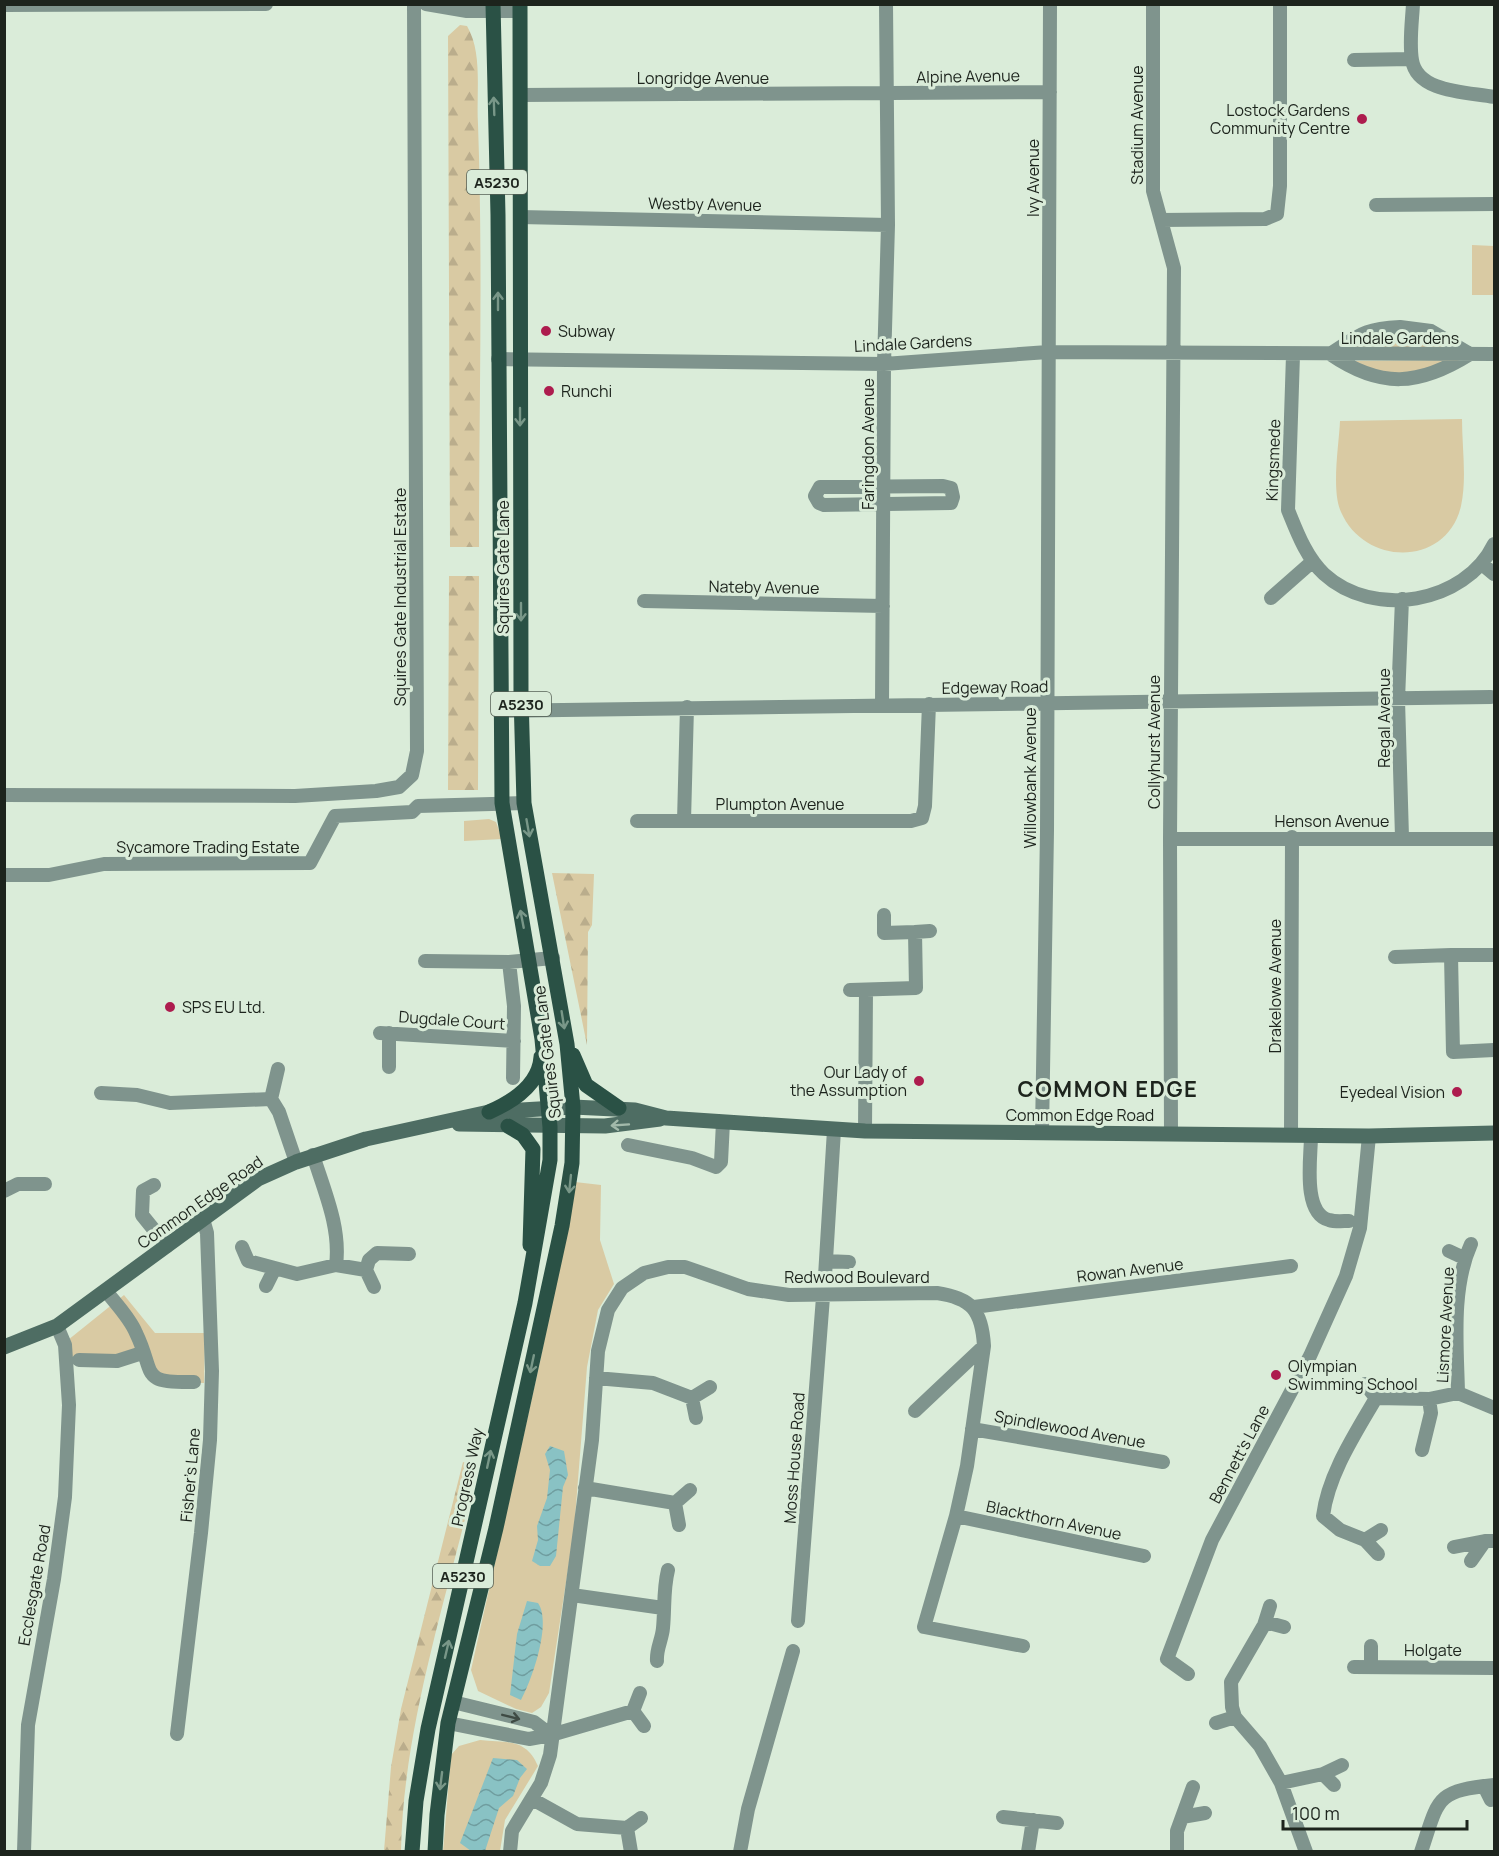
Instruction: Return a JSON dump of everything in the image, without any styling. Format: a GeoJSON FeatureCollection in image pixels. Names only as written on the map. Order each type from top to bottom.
{"type":"FeatureCollection","features":[{"type":"Feature","properties":{"kind":"main road","name":"Squires Gate Lane"},"geometry":{"type":"LineString","coordinates":[[493,8],[498,359],[499,711],[502,803],[542,1039],[549,1109]]}},
{"type":"Feature","properties":{"kind":"main road","name":"Squires Gate Lane"},"geometry":{"type":"LineString","coordinates":[[520,8],[521,711],[524,803],[567,1044],[574,1125]]}},
{"type":"Feature","properties":{"kind":"main road"},"geometry":{"type":"LineString","coordinates":[[489,1112],[514,1101],[530,1082],[540,1062],[542,1039]]}},
{"type":"Feature","properties":{"kind":"main road"},"geometry":{"type":"LineString","coordinates":[[567,1044],[586,1084],[619,1108]]}},
{"type":"Feature","properties":{"kind":"main road","name":"Common Edge Road"},"geometry":{"type":"LineString","coordinates":[[4,1347],[57,1326],[258,1179],[313,1155],[366,1139],[489,1112],[573,1107],[619,1108],[666,1118],[865,1131],[1311,1136],[1494,1132]]}},
{"type":"Feature","properties":{"kind":"main road","name":"Progress Way"},"geometry":{"type":"LineString","coordinates":[[412,1851],[424,1749],[533,1262],[548,1174],[549,1109]]}},
{"type":"Feature","properties":{"kind":"main road","name":"Common Edge Road"},"geometry":{"type":"LineString","coordinates":[[433,1124],[550,1127],[634,1124],[666,1118]]}},
{"type":"Feature","properties":{"kind":"main road","name":"A5230"},"geometry":{"type":"LineString","coordinates":[[435,1851],[437,1815],[453,1710],[496,1528],[562,1226],[572,1162],[574,1125]]}},
{"type":"Feature","properties":{"kind":"main road"},"geometry":{"type":"LineString","coordinates":[[508,1126],[523,1135],[532,1149],[528,1236],[533,1262]]}},
{"type":"Feature","properties":{"kind":"main road"},"geometry":{"type":"LineString","coordinates":[[414,1831],[423,1815],[435,1731],[453,1710],[438,1689]]}},
{"type":"Feature","properties":{"kind":"street"},"geometry":{"type":"LineString","coordinates":[[4,5],[266,4]]}},
{"type":"Feature","properties":{"kind":"street","name":"Squires Gate Industrial Estate"},"geometry":{"type":"LineString","coordinates":[[4,795],[295,796],[399,788],[412,775],[417,751],[414,4]]}},
{"type":"Feature","properties":{"kind":"street"},"geometry":{"type":"LineString","coordinates":[[426,4],[520,8]]}},
{"type":"Feature","properties":{"kind":"street","name":"Faringdon Avenue"},"geometry":{"type":"LineString","coordinates":[[882,705],[885,504],[884,364],[888,225],[886,4]]}},
{"type":"Feature","properties":{"kind":"street","name":"Ivy Avenue"},"geometry":{"type":"LineString","coordinates":[[1048,352],[1050,4]]}},
{"type":"Feature","properties":{"kind":"street","name":"Stadium Avenue"},"geometry":{"type":"LineString","coordinates":[[1153,4],[1153,191],[1174,268],[1172,350]]}},
{"type":"Feature","properties":{"kind":"street"},"geometry":{"type":"LineString","coordinates":[[1161,220],[1265,219],[1277,214],[1280,186],[1280,4]]}},
{"type":"Feature","properties":{"kind":"street"},"geometry":{"type":"LineString","coordinates":[[1413,4],[1411,59],[1414,71],[1424,82],[1494,97]]}},
{"type":"Feature","properties":{"kind":"street"},"geometry":{"type":"LineString","coordinates":[[1354,60],[1411,59]]}},
{"type":"Feature","properties":{"kind":"street","name":"Alpine Avenue"},"geometry":{"type":"LineString","coordinates":[[886,94],[1050,92]]}},
{"type":"Feature","properties":{"kind":"street","name":"Longridge Avenue"},"geometry":{"type":"LineString","coordinates":[[520,94],[886,94]]}},
{"type":"Feature","properties":{"kind":"street"},"geometry":{"type":"LineString","coordinates":[[1376,205],[1494,204]]}},
{"type":"Feature","properties":{"kind":"street","name":"Westby Avenue"},"geometry":{"type":"LineString","coordinates":[[520,217],[888,225]]}},
{"type":"Feature","properties":{"kind":"street","name":"Lindale Gardens"},"geometry":{"type":"LineString","coordinates":[[1330,354],[1359,334],[1370,330],[1400,327],[1431,330],[1470,354]]}},
{"type":"Feature","properties":{"kind":"street","name":"Lindale Gardens"},"geometry":{"type":"LineString","coordinates":[[498,359],[884,364],[1048,352],[1172,350],[1293,355],[1494,354]]}},
{"type":"Feature","properties":{"kind":"street","name":"Collyhurst Avenue"},"geometry":{"type":"LineString","coordinates":[[1172,350],[1170,839],[1172,1133]]}},
{"type":"Feature","properties":{"kind":"street","name":"Willowbank Avenue"},"geometry":{"type":"LineString","coordinates":[[1042,1132],[1047,831],[1048,352]]}},
{"type":"Feature","properties":{"kind":"street","name":"Lindale Gardens"},"geometry":{"type":"LineString","coordinates":[[1330,354],[1354,370],[1393,379],[1434,374],[1470,354]]}},
{"type":"Feature","properties":{"kind":"street","name":"Kingsmede"},"geometry":{"type":"LineString","coordinates":[[1293,355],[1288,510],[1297,533],[1313,561],[1325,575],[1359,595],[1402,599],[1429,597],[1464,580],[1482,564],[1494,544]]}},
{"type":"Feature","properties":{"kind":"street"},"geometry":{"type":"LineString","coordinates":[[943,486],[951,488],[953,497],[951,503],[942,504],[885,504],[824,505],[819,503],[815,496],[820,487],[943,486]]}},
{"type":"Feature","properties":{"kind":"street"},"geometry":{"type":"LineString","coordinates":[[1271,598],[1313,561]]}},
{"type":"Feature","properties":{"kind":"street"},"geometry":{"type":"LineString","coordinates":[[1482,564],[1494,574]]}},
{"type":"Feature","properties":{"kind":"street","name":"Regal Avenue"},"geometry":{"type":"LineString","coordinates":[[1402,599],[1398,700],[1402,837]]}},
{"type":"Feature","properties":{"kind":"street","name":"Nateby Avenue"},"geometry":{"type":"LineString","coordinates":[[644,602],[883,606]]}},
{"type":"Feature","properties":{"kind":"street","name":"Edgeway Road"},"geometry":{"type":"LineString","coordinates":[[499,711],[1491,697]]}},
{"type":"Feature","properties":{"kind":"street","name":"Plumpton Avenue"},"geometry":{"type":"LineString","coordinates":[[637,821],[910,821],[922,818],[925,806],[929,704]]}},
{"type":"Feature","properties":{"kind":"street"},"geometry":{"type":"LineString","coordinates":[[684,821],[687,707]]}},
{"type":"Feature","properties":{"kind":"street"},"geometry":{"type":"LineString","coordinates":[[502,803],[524,803]]}},
{"type":"Feature","properties":{"kind":"street","name":"Sycamore Trading Estate"},"geometry":{"type":"LineString","coordinates":[[4,874],[49,875],[104,864],[310,863],[335,816],[412,812],[418,806],[502,803]]}},
{"type":"Feature","properties":{"kind":"street","name":"Drakelowe Avenue"},"geometry":{"type":"LineString","coordinates":[[1291,1135],[1292,837]]}},
{"type":"Feature","properties":{"kind":"street","name":"Henson Avenue"},"geometry":{"type":"LineString","coordinates":[[1170,839],[1402,837],[1494,839]]}},
{"type":"Feature","properties":{"kind":"street"},"geometry":{"type":"LineString","coordinates":[[884,915],[884,933],[930,931]]}},
{"type":"Feature","properties":{"kind":"street"},"geometry":{"type":"LineString","coordinates":[[850,990],[916,988],[915,932]]}},
{"type":"Feature","properties":{"kind":"street"},"geometry":{"type":"LineString","coordinates":[[1395,957],[1494,955]]}},
{"type":"Feature","properties":{"kind":"street"},"geometry":{"type":"LineString","coordinates":[[1451,956],[1453,1052],[1494,1050]]}},
{"type":"Feature","properties":{"kind":"street"},"geometry":{"type":"LineString","coordinates":[[425,961],[509,962],[553,958]]}},
{"type":"Feature","properties":{"kind":"street","name":"Squires Gate Lane"},"geometry":{"type":"LineString","coordinates":[[509,962],[514,1006],[513,1078]]}},
{"type":"Feature","properties":{"kind":"street"},"geometry":{"type":"LineString","coordinates":[[865,1131],[866,990]]}},
{"type":"Feature","properties":{"kind":"street","name":"Dugdale Court"},"geometry":{"type":"LineString","coordinates":[[389,1067],[385,1033],[513,1041]]}},
{"type":"Feature","properties":{"kind":"street"},"geometry":{"type":"LineString","coordinates":[[278,1069],[271,1099],[279,1112],[296,1162]]}},
{"type":"Feature","properties":{"kind":"street"},"geometry":{"type":"LineString","coordinates":[[100,1093],[137,1095],[170,1103],[271,1099]]}},
{"type":"Feature","properties":{"kind":"street"},"geometry":{"type":"LineString","coordinates":[[165,1117],[170,1103]]}},
{"type":"Feature","properties":{"kind":"street"},"geometry":{"type":"LineString","coordinates":[[628,1145],[692,1158],[716,1167],[721,1162],[723,1122]]}},
{"type":"Feature","properties":{"kind":"street"},"geometry":{"type":"LineString","coordinates":[[825,1276],[834,1130]]}},
{"type":"Feature","properties":{"kind":"street"},"geometry":{"type":"LineString","coordinates":[[1311,1136],[1312,1203],[1319,1215],[1328,1220],[1349,1221]]}},
{"type":"Feature","properties":{"kind":"street","name":"Bennett's Lane"},"geometry":{"type":"LineString","coordinates":[[1188,1674],[1167,1659],[1212,1540],[1310,1356],[1346,1276],[1360,1227],[1369,1136]]}},
{"type":"Feature","properties":{"kind":"street"},"geometry":{"type":"LineString","coordinates":[[313,1155],[336,1234],[336,1265]]}},
{"type":"Feature","properties":{"kind":"street"},"geometry":{"type":"LineString","coordinates":[[4,1191],[18,1184],[45,1184]]}},
{"type":"Feature","properties":{"kind":"street"},"geometry":{"type":"LineString","coordinates":[[130,1184],[149,1188],[142,1215],[167,1246]]}},
{"type":"Feature","properties":{"kind":"street","name":"Fisher's Lane"},"geometry":{"type":"LineString","coordinates":[[177,1734],[210,1440],[212,1371],[207,1233],[203,1219]]}},
{"type":"Feature","properties":{"kind":"street","name":"Lismore Avenue"},"geometry":{"type":"LineString","coordinates":[[1458,1393],[1457,1333],[1461,1272],[1464,1258],[1471,1244]]}},
{"type":"Feature","properties":{"kind":"street"},"geometry":{"type":"LineString","coordinates":[[242,1247],[248,1261],[274,1270],[297,1274],[336,1265],[366,1270]]}},
{"type":"Feature","properties":{"kind":"street","name":"Lismore Avenue"},"geometry":{"type":"LineString","coordinates":[[1449,1251],[1464,1258]]}},
{"type":"Feature","properties":{"kind":"street"},"geometry":{"type":"LineString","coordinates":[[374,1287],[366,1270],[369,1260],[377,1253],[409,1254]]}},
{"type":"Feature","properties":{"kind":"street"},"geometry":{"type":"LineString","coordinates":[[826,1261],[849,1262]]}},
{"type":"Feature","properties":{"kind":"street","name":"Rowan Avenue"},"geometry":{"type":"LineString","coordinates":[[974,1307],[1292,1266]]}},
{"type":"Feature","properties":{"kind":"street","name":"Redwood Boulevard"},"geometry":{"type":"LineString","coordinates":[[510,1851],[512,1831],[548,1767],[572,1595],[604,1320],[614,1299],[631,1279],[656,1268],[685,1267],[763,1292],[823,1297],[937,1293],[957,1296],[974,1307]]}},
{"type":"Feature","properties":{"kind":"street"},"geometry":{"type":"LineString","coordinates":[[266,1286],[274,1270]]}},
{"type":"Feature","properties":{"kind":"street"},"geometry":{"type":"LineString","coordinates":[[106,1291],[136,1333],[146,1366],[157,1380],[194,1383]]}},
{"type":"Feature","properties":{"kind":"street","name":"Moss House Road"},"geometry":{"type":"LineString","coordinates":[[798,1621],[823,1297]]}},
{"type":"Feature","properties":{"kind":"street"},"geometry":{"type":"LineString","coordinates":[[974,1307],[983,1327],[984,1346],[972,1429],[956,1516],[924,1627],[1023,1646]]}},
{"type":"Feature","properties":{"kind":"street","name":"Ecclesgate Road"},"geometry":{"type":"LineString","coordinates":[[24,1851],[28,1725],[54,1579],[64,1497],[69,1406],[65,1345],[57,1326]]}},
{"type":"Feature","properties":{"kind":"street"},"geometry":{"type":"LineString","coordinates":[[915,1411],[984,1346]]}},
{"type":"Feature","properties":{"kind":"street"},"geometry":{"type":"LineString","coordinates":[[79,1360],[117,1361],[142,1353]]}},
{"type":"Feature","properties":{"kind":"street"},"geometry":{"type":"LineString","coordinates":[[596,1378],[653,1383],[692,1398]]}},
{"type":"Feature","properties":{"kind":"street"},"geometry":{"type":"LineString","coordinates":[[1365,1384],[1376,1398],[1429,1400],[1458,1393],[1494,1408]]}},
{"type":"Feature","properties":{"kind":"street"},"geometry":{"type":"LineString","coordinates":[[692,1398],[710,1387]]}},
{"type":"Feature","properties":{"kind":"street"},"geometry":{"type":"LineString","coordinates":[[692,1398],[696,1418]]}},
{"type":"Feature","properties":{"kind":"street"},"geometry":{"type":"LineString","coordinates":[[1376,1398],[1340,1464],[1324,1505],[1323,1516],[1340,1530],[1365,1540],[1378,1554]]}},
{"type":"Feature","properties":{"kind":"street"},"geometry":{"type":"LineString","coordinates":[[1422,1450],[1430,1422],[1429,1400]]}},
{"type":"Feature","properties":{"kind":"street","name":"Spindlewood Avenue"},"geometry":{"type":"LineString","coordinates":[[972,1429],[1163,1462]]}},
{"type":"Feature","properties":{"kind":"street"},"geometry":{"type":"LineString","coordinates":[[585,1488],[675,1503]]}},
{"type":"Feature","properties":{"kind":"street"},"geometry":{"type":"LineString","coordinates":[[675,1503],[690,1490]]}},
{"type":"Feature","properties":{"kind":"street"},"geometry":{"type":"LineString","coordinates":[[675,1503],[679,1525]]}},
{"type":"Feature","properties":{"kind":"street","name":"Blackthorn Avenue"},"geometry":{"type":"LineString","coordinates":[[956,1516],[1144,1556]]}},
{"type":"Feature","properties":{"kind":"street"},"geometry":{"type":"LineString","coordinates":[[1365,1540],[1381,1530]]}},
{"type":"Feature","properties":{"kind":"street"},"geometry":{"type":"LineString","coordinates":[[1454,1547],[1490,1541]]}},
{"type":"Feature","properties":{"kind":"street"},"geometry":{"type":"LineString","coordinates":[[1471,1561],[1490,1541]]}},
{"type":"Feature","properties":{"kind":"street"},"geometry":{"type":"LineString","coordinates":[[657,1661],[656,1651],[663,1629],[668,1570]]}},
{"type":"Feature","properties":{"kind":"street"},"geometry":{"type":"LineString","coordinates":[[572,1595],[663,1608]]}},
{"type":"Feature","properties":{"kind":"street"},"geometry":{"type":"LineString","coordinates":[[1270,1606],[1265,1622],[1231,1682],[1232,1707],[1235,1717],[1260,1746],[1281,1783],[1306,1851]]}},
{"type":"Feature","properties":{"kind":"street"},"geometry":{"type":"LineString","coordinates":[[1265,1622],[1284,1627]]}},
{"type":"Feature","properties":{"kind":"street"},"geometry":{"type":"LineString","coordinates":[[1371,1646],[1371,1667]]}},
{"type":"Feature","properties":{"kind":"street"},"geometry":{"type":"LineString","coordinates":[[740,1851],[748,1809],[793,1651]]}},
{"type":"Feature","properties":{"kind":"street","name":"Holgate"},"geometry":{"type":"LineString","coordinates":[[1354,1667],[1494,1668]]}},
{"type":"Feature","properties":{"kind":"street"},"geometry":{"type":"LineString","coordinates":[[633,1711],[640,1693]]}},
{"type":"Feature","properties":{"kind":"street"},"geometry":{"type":"LineString","coordinates":[[453,1710],[534,1722],[551,1735]]}},
{"type":"Feature","properties":{"kind":"street"},"geometry":{"type":"LineString","coordinates":[[453,1710],[529,1739],[551,1735],[633,1711]]}},
{"type":"Feature","properties":{"kind":"street"},"geometry":{"type":"LineString","coordinates":[[633,1711],[644,1726]]}},
{"type":"Feature","properties":{"kind":"street"},"geometry":{"type":"LineString","coordinates":[[1216,1723],[1235,1717]]}},
{"type":"Feature","properties":{"kind":"street"},"geometry":{"type":"LineString","coordinates":[[1281,1783],[1323,1774],[1342,1765]]}},
{"type":"Feature","properties":{"kind":"street"},"geometry":{"type":"LineString","coordinates":[[1323,1774],[1334,1785]]}},
{"type":"Feature","properties":{"kind":"street"},"geometry":{"type":"LineString","coordinates":[[1421,1851],[1440,1801],[1452,1791],[1489,1785],[1491,1800]]}},
{"type":"Feature","properties":{"kind":"street"},"geometry":{"type":"LineString","coordinates":[[1177,1851],[1176,1838],[1193,1787]]}},
{"type":"Feature","properties":{"kind":"street"},"geometry":{"type":"LineString","coordinates":[[532,1799],[577,1824],[627,1828],[641,1818]]}},
{"type":"Feature","properties":{"kind":"street"},"geometry":{"type":"LineString","coordinates":[[1182,1817],[1205,1813]]}},
{"type":"Feature","properties":{"kind":"street"},"geometry":{"type":"LineString","coordinates":[[1003,1817],[1057,1823]]}},
{"type":"Feature","properties":{"kind":"street"},"geometry":{"type":"LineString","coordinates":[[1028,1851],[1033,1820]]}},
{"type":"Feature","properties":{"kind":"street"},"geometry":{"type":"LineString","coordinates":[[627,1828],[631,1851]]}},
{"type":"Feature","properties":{"kind":"green space"},"geometry":{"type":"Polygon","coordinates":[[[460,25],[467,26],[472,37],[478,74],[481,283],[479,547],[450,547],[448,36],[460,25]]]}},
{"type":"Feature","properties":{"kind":"green space"},"geometry":{"type":"Polygon","coordinates":[[[1472,245],[1494,246],[1494,295],[1472,295],[1472,245]]]}},
{"type":"Feature","properties":{"kind":"green space"},"geometry":{"type":"Polygon","coordinates":[[[1400,327],[1460,347],[1341,347],[1400,327]]]}},
{"type":"Feature","properties":{"kind":"green space"},"geometry":{"type":"Polygon","coordinates":[[[1460,360],[1406,378],[1340,361],[1460,360]]]}},
{"type":"Feature","properties":{"kind":"green space"},"geometry":{"type":"Polygon","coordinates":[[[1462,419],[1463,496],[1453,526],[1440,540],[1423,549],[1405,552],[1386,550],[1368,543],[1352,530],[1341,512],[1336,492],[1340,421],[1462,419]]]}},
{"type":"Feature","properties":{"kind":"green space"},"geometry":{"type":"Polygon","coordinates":[[[449,576],[479,576],[478,790],[448,790],[449,576]]]}},
{"type":"Feature","properties":{"kind":"green space"},"geometry":{"type":"Polygon","coordinates":[[[489,819],[496,822],[502,839],[464,841],[464,821],[489,819]]]}},
{"type":"Feature","properties":{"kind":"green space"},"geometry":{"type":"Polygon","coordinates":[[[552,873],[594,874],[592,925],[588,932],[587,1045],[552,873]]]}},
{"type":"Feature","properties":{"kind":"green space"},"geometry":{"type":"Polygon","coordinates":[[[575,1182],[601,1185],[600,1240],[614,1284],[598,1310],[587,1367],[574,1530],[549,1693],[541,1707],[532,1713],[516,1709],[478,1691],[471,1670],[540,1362],[575,1182]]]}},
{"type":"Feature","properties":{"kind":"green space"},"geometry":{"type":"Polygon","coordinates":[[[124,1295],[155,1333],[205,1333],[204,1383],[162,1382],[142,1353],[71,1360],[68,1340],[124,1295]]]}},
{"type":"Feature","properties":{"kind":"green space"},"geometry":{"type":"Polygon","coordinates":[[[463,1462],[471,1465],[474,1471],[470,1499],[416,1718],[403,1807],[401,1851],[384,1851],[391,1767],[401,1709],[463,1462]]]}},
{"type":"Feature","properties":{"kind":"green space"},"geometry":{"type":"Polygon","coordinates":[[[480,1740],[507,1742],[521,1746],[528,1751],[538,1766],[505,1820],[500,1851],[443,1852],[451,1755],[459,1746],[480,1740]]]}},
{"type":"Feature","properties":{"kind":"water"},"geometry":{"type":"Polygon","coordinates":[[[550,1446],[564,1451],[568,1475],[563,1487],[556,1556],[550,1566],[540,1566],[532,1561],[538,1540],[537,1526],[547,1498],[550,1470],[545,1454],[550,1446]]]}},
{"type":"Feature","properties":{"kind":"water"},"geometry":{"type":"Polygon","coordinates":[[[527,1601],[538,1603],[542,1612],[543,1624],[535,1666],[521,1700],[510,1695],[517,1634],[527,1601]]]}},
{"type":"Feature","properties":{"kind":"water"},"geometry":{"type":"Polygon","coordinates":[[[493,1758],[517,1760],[527,1769],[520,1778],[513,1796],[499,1808],[485,1851],[471,1851],[460,1843],[493,1758]]]}},
{"type":"Feature","properties":{"kind":"place","name":"Lostock Gardens Community Centre"},"geometry":{"type":"Point","coordinates":[1362,119]}},
{"type":"Feature","properties":{"kind":"place","name":"Subway"},"geometry":{"type":"Point","coordinates":[546,331]}},
{"type":"Feature","properties":{"kind":"place","name":"Runchi"},"geometry":{"type":"Point","coordinates":[549,391]}},
{"type":"Feature","properties":{"kind":"place","name":"SPS EU Ltd."},"geometry":{"type":"Point","coordinates":[170,1007]}},
{"type":"Feature","properties":{"kind":"place","name":"Our Lady of the Assumption"},"geometry":{"type":"Point","coordinates":[919,1081]}},
{"type":"Feature","properties":{"kind":"place","name":"Eyedeal Vision"},"geometry":{"type":"Point","coordinates":[1457,1092]}},
{"type":"Feature","properties":{"kind":"place","name":"Olympian Swimming School"},"geometry":{"type":"Point","coordinates":[1276,1375]}},
{"type":"Feature","properties":{"kind":"district","name":"COMMON EDGE"},"geometry":{"type":"Point","coordinates":[1108,1089]}}]}
